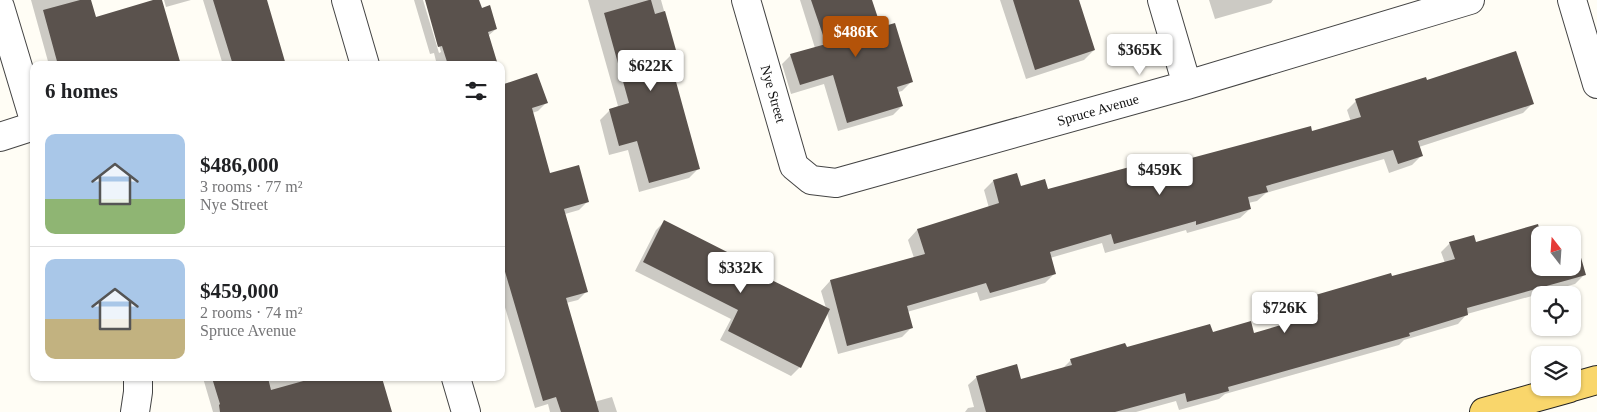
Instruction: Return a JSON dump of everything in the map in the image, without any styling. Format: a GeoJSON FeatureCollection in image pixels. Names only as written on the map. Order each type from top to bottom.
{"type":"FeatureCollection","features":[{"type":"Feature","properties":{"kind":"main road"},"geometry":{"type":"LineString","coordinates":[[1581,384],[1597,380]]}},
{"type":"Feature","properties":{"kind":"main road"},"geometry":{"type":"LineString","coordinates":[[1484,412],[1540,396]]}},
{"type":"Feature","properties":{"kind":"street"},"geometry":{"type":"LineString","coordinates":[[346,0],[364,61]]}},
{"type":"Feature","properties":{"kind":"street","name":"Nye Street"},"geometry":{"type":"LineString","coordinates":[[746,0],[794,166],[811,180]]}},
{"type":"Feature","properties":{"kind":"street"},"geometry":{"type":"LineString","coordinates":[[1162,0],[1187,85]]}},
{"type":"Feature","properties":{"kind":"street","name":"Spruce Avenue"},"geometry":{"type":"LineString","coordinates":[[811,180],[836,183],[1187,85],[1470,0]]}},
{"type":"Feature","properties":{"kind":"street"},"geometry":{"type":"LineString","coordinates":[[1572,0],[1597,84]]}},
{"type":"Feature","properties":{"kind":"street"},"geometry":{"type":"LineString","coordinates":[[0,7],[30,107]]}},
{"type":"Feature","properties":{"kind":"street"},"geometry":{"type":"LineString","coordinates":[[0,137],[30,127]]}},
{"type":"Feature","properties":{"kind":"street"},"geometry":{"type":"LineString","coordinates":[[135,412],[138,381]]}},
{"type":"Feature","properties":{"kind":"street"},"geometry":{"type":"LineString","coordinates":[[457,381],[466,412]]}},
{"type":"Feature","properties":{"kind":"building"},"geometry":{"type":"Polygon","coordinates":[[[80,0],[91,0],[96,17],[153,0],[162,0],[180,61],[57,61],[43,10],[80,0]]]}},
{"type":"Feature","properties":{"kind":"building"},"geometry":{"type":"Polygon","coordinates":[[[213,0],[267,0],[285,61],[232,61],[213,0]]]}},
{"type":"Feature","properties":{"kind":"building"},"geometry":{"type":"Polygon","coordinates":[[[425,0],[479,0],[482,8],[490,5],[497,29],[488,32],[497,61],[447,61],[442,46],[438,47],[425,0]]]}},
{"type":"Feature","properties":{"kind":"building"},"geometry":{"type":"Polygon","coordinates":[[[651,0],[655,14],[665,11],[683,75],[675,78],[700,169],[649,183],[637,141],[619,146],[609,109],[629,103],[604,13],[651,0]]]}},
{"type":"Feature","properties":{"kind":"building"},"geometry":{"type":"Polygon","coordinates":[[[811,0],[872,0],[881,27],[895,23],[913,82],[897,87],[903,106],[847,123],[833,75],[800,85],[790,54],[826,44],[811,0]]]}},
{"type":"Feature","properties":{"kind":"building"},"geometry":{"type":"Polygon","coordinates":[[[1013,0],[1079,0],[1095,50],[1035,70],[1013,0]]]}},
{"type":"Feature","properties":{"kind":"building"},"geometry":{"type":"Polygon","coordinates":[[[1516,51],[1534,104],[1418,141],[1423,156],[1398,164],[1393,150],[1266,186],[1268,192],[1248,197],[1251,209],[1196,225],[1196,221],[1114,244],[1111,234],[1050,252],[1056,274],[990,293],[986,283],[907,306],[913,328],[847,346],[830,280],[925,254],[917,229],[999,203],[993,180],[1017,173],[1021,186],[1045,179],[1048,189],[1137,165],[1139,172],[1311,126],[1312,131],[1361,117],[1355,99],[1426,77],[1427,80],[1516,51]]]}},
{"type":"Feature","properties":{"kind":"building"},"geometry":{"type":"Polygon","coordinates":[[[537,73],[548,103],[532,108],[550,173],[579,165],[589,202],[564,209],[588,292],[566,298],[599,412],[561,412],[556,397],[543,401],[505,272],[505,84],[537,73]]]}},
{"type":"Feature","properties":{"kind":"building"},"geometry":{"type":"Polygon","coordinates":[[[664,220],[739,258],[737,263],[830,309],[801,368],[728,331],[738,310],[643,262],[664,220]]]}},
{"type":"Feature","properties":{"kind":"building"},"geometry":{"type":"Polygon","coordinates":[[[1531,226],[1531,276],[1581,276],[1581,258],[1586,275],[1546,286],[1531,286],[1531,290],[1467,308],[1468,315],[1409,333],[1410,336],[1228,387],[1229,391],[1187,402],[1185,393],[1115,412],[986,412],[976,376],[1017,364],[1021,379],[1072,365],[1070,359],[1125,343],[1127,347],[1210,324],[1213,332],[1251,321],[1254,333],[1318,314],[1312,296],[1391,273],[1392,276],[1455,259],[1449,242],[1474,235],[1476,242],[1531,226]]]}},
{"type":"Feature","properties":{"kind":"building"},"geometry":{"type":"Polygon","coordinates":[[[213,381],[269,381],[271,390],[303,381],[383,381],[392,412],[220,412],[220,404],[213,381]]]}}]}
